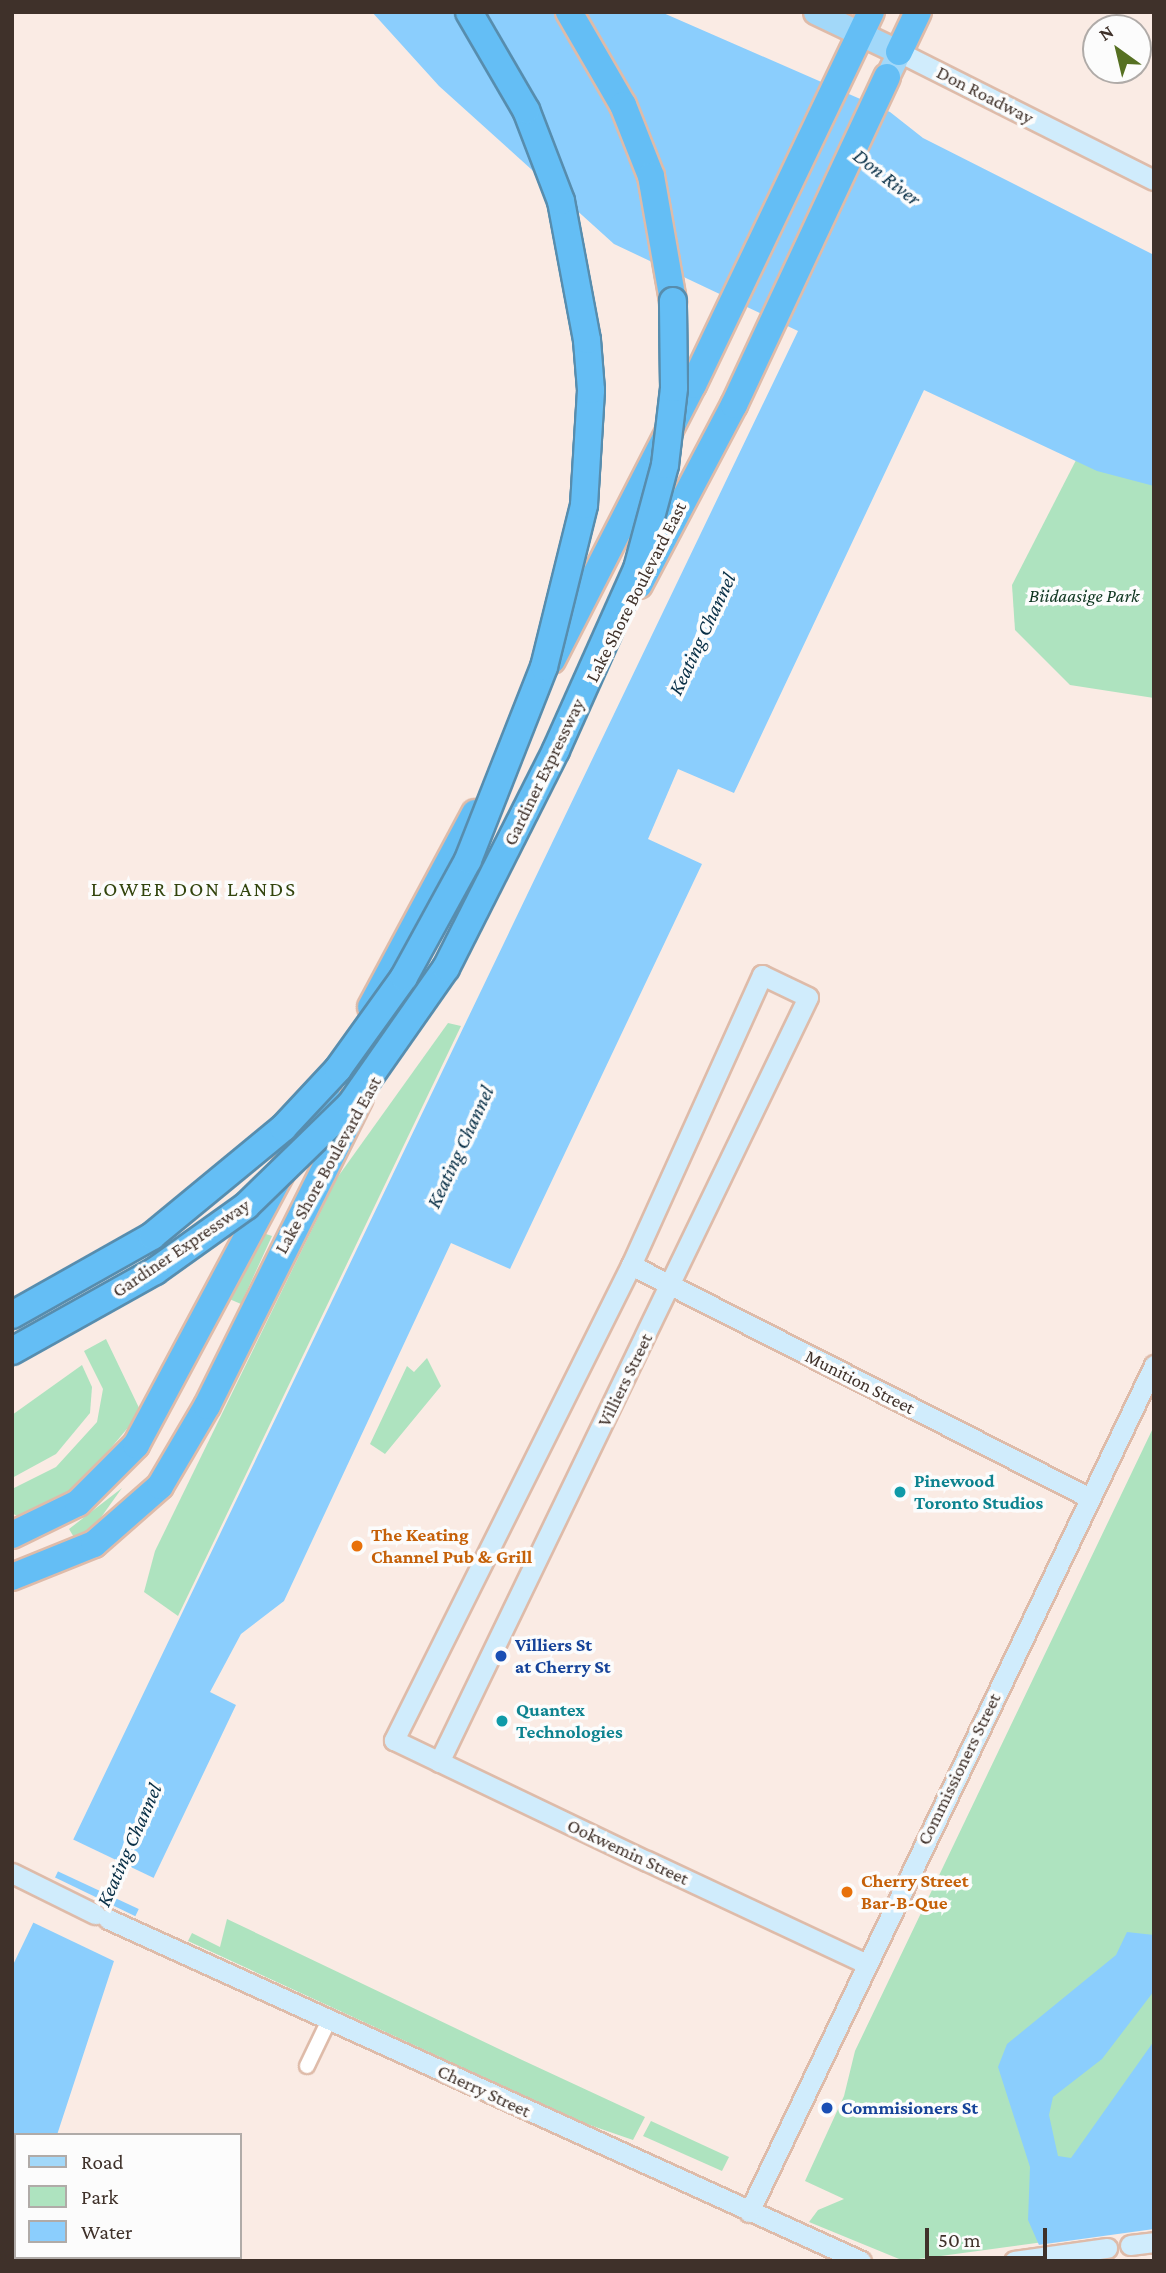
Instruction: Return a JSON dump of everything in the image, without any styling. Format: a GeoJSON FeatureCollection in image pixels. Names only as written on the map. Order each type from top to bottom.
{"type":"FeatureCollection","features":[{"type":"Feature","properties":{"kind":"highway","name":"Gardiner Expressway"},"geometry":{"type":"LineString","coordinates":[[12,1315],[152,1236],[311,1100],[404,977],[496,798],[568,584],[584,505],[591,390],[581,298],[561,201],[526,110],[469,12]]}},
{"type":"Feature","properties":{"kind":"highway","name":"Gardiner Expressway"},"geometry":{"type":"LineString","coordinates":[[12,1351],[209,1234],[304,1155],[350,1105],[446,968],[556,750],[637,569],[657,506],[674,388],[667,241],[651,176],[623,105],[569,12]]}},
{"type":"Feature","properties":{"kind":"highway","name":"Lake Shore Boulevard East"},"geometry":{"type":"LineString","coordinates":[[900,51],[918,12]]}},
{"type":"Feature","properties":{"kind":"highway","name":"Lake Shore Boulevard East"},"geometry":{"type":"LineString","coordinates":[[12,1535],[53,1518],[99,1487],[136,1445],[169,1390],[446,872],[693,385],[866,22]]}},
{"type":"Feature","properties":{"kind":"highway","name":"Lake Shore Boulevard East"},"geometry":{"type":"LineString","coordinates":[[12,1577],[83,1551],[160,1486],[363,1093],[428,1001],[734,405],[887,77]]}},
{"type":"Feature","properties":{"kind":"highway"},"geometry":{"type":"LineString","coordinates":[[169,1390],[243,1329]]}},
{"type":"Feature","properties":{"kind":"main road","name":"Don Roadway"},"geometry":{"type":"LineString","coordinates":[[815,12],[866,22],[900,51]]}},
{"type":"Feature","properties":{"kind":"main road","name":"Lake Shore Boulevard East"},"geometry":{"type":"LineString","coordinates":[[887,77],[900,51]]}},
{"type":"Feature","properties":{"kind":"street","name":"Don Roadway"},"geometry":{"type":"LineString","coordinates":[[900,51],[1154,180]]}},
{"type":"Feature","properties":{"kind":"street","name":"Villiers Street"},"geometry":{"type":"LineString","coordinates":[[439,1762],[671,1287],[808,997],[762,975],[631,1265]]}},
{"type":"Feature","properties":{"kind":"street","name":"Munition Street"},"geometry":{"type":"LineString","coordinates":[[631,1265],[1090,1498]]}},
{"type":"Feature","properties":{"kind":"street","name":"Ookwemin Street"},"geometry":{"type":"LineString","coordinates":[[631,1265],[394,1740],[863,1962]]}},
{"type":"Feature","properties":{"kind":"street","name":"Commissioners Street"},"geometry":{"type":"LineString","coordinates":[[749,2212],[863,1962],[1154,1365]]}},
{"type":"Feature","properties":{"kind":"street","name":"Cherry Street"},"geometry":{"type":"LineString","coordinates":[[12,1873],[167,1948],[861,2261]]}},
{"type":"Feature","properties":{"kind":"street"},"geometry":{"type":"LineString","coordinates":[[307,2066],[330,2020]]}},
{"type":"Feature","properties":{"kind":"street"},"geometry":{"type":"LineString","coordinates":[[1130,2245],[1154,2242]]}},
{"type":"Feature","properties":{"kind":"street"},"geometry":{"type":"LineString","coordinates":[[1014,2261],[1107,2248]]}},
{"type":"Feature","properties":{"kind":"green space","name":"Biidaasige Park"},"geometry":{"type":"Polygon","coordinates":[[[1154,308],[1154,698],[1070,685],[1015,630],[1012,585],[1154,308]]]}},
{"type":"Feature","properties":{"kind":"green space"},"geometry":{"type":"Polygon","coordinates":[[[448,1023],[461,1026],[178,1616],[144,1592],[155,1551],[337,1178],[448,1023]]]}},
{"type":"Feature","properties":{"kind":"green space"},"geometry":{"type":"Polygon","coordinates":[[[260,1232],[272,1236],[241,1304],[227,1298],[260,1232]]]}},
{"type":"Feature","properties":{"kind":"green space"},"geometry":{"type":"Polygon","coordinates":[[[106,1339],[141,1412],[75,1491],[20,1518],[12,1513],[12,1489],[56,1467],[97,1422],[103,1389],[84,1351],[106,1339]]]}},
{"type":"Feature","properties":{"kind":"green space"},"geometry":{"type":"Polygon","coordinates":[[[427,1358],[441,1386],[385,1454],[370,1444],[407,1366],[414,1372],[427,1358]]]}},
{"type":"Feature","properties":{"kind":"green space"},"geometry":{"type":"Polygon","coordinates":[[[82,1365],[92,1387],[90,1413],[56,1454],[12,1478],[12,1415],[82,1365]]]}},
{"type":"Feature","properties":{"kind":"green space"},"geometry":{"type":"Polygon","coordinates":[[[1154,1426],[1154,2227],[904,2261],[809,2222],[818,2210],[844,2199],[805,2181],[844,2096],[855,2051],[1154,1426]]]}},
{"type":"Feature","properties":{"kind":"green space"},"geometry":{"type":"Polygon","coordinates":[[[122,1488],[92,1530],[75,1539],[69,1529],[122,1488]]]}},
{"type":"Feature","properties":{"kind":"green space"},"geometry":{"type":"Polygon","coordinates":[[[227,1919],[645,2117],[633,2140],[581,2122],[188,1941],[192,1933],[220,1947],[227,1919]]]}},
{"type":"Feature","properties":{"kind":"green space"},"geometry":{"type":"Polygon","coordinates":[[[651,2121],[729,2157],[722,2171],[643,2136],[651,2121]]]}},
{"type":"Feature","properties":{"kind":"water"},"geometry":{"type":"Polygon","coordinates":[[[372,12],[661,12],[890,112],[923,138],[1154,255],[1154,486],[1097,471],[924,390],[734,793],[678,769],[648,839],[702,864],[510,1269],[451,1243],[284,1601],[241,1634],[210,1692],[236,1705],[114,1961],[58,2133],[14,2133],[14,2259],[79,2261],[12,2261],[12,1967],[798,331],[614,244],[439,86],[372,12]]]}},
{"type":"Feature","properties":{"kind":"water"},"geometry":{"type":"Polygon","coordinates":[[[1127,1932],[1154,1935],[1154,1991],[1102,2059],[1053,2097],[1049,2115],[1058,2156],[1071,2158],[1154,2041],[1154,2261],[1046,2261],[1028,2220],[1030,2167],[998,2067],[1007,2044],[1116,1955],[1127,1932]]]}},
{"type":"Feature","properties":{"kind":"pier"},"geometry":{"type":"Polygon","coordinates":[[[70,1838],[158,1880],[143,1911],[55,1870],[70,1838]]]}},
{"type":"Feature","properties":{"kind":"pier"},"geometry":{"type":"Polygon","coordinates":[[[52,1876],[139,1918],[118,1963],[30,1921],[52,1876]]]}},
{"type":"Feature","properties":{"kind":"pier"},"geometry":{"type":"Polygon","coordinates":[[[1154,2229],[1154,2261],[1043,2261],[1038,2245],[1154,2229]]]}},
{"type":"Feature","properties":{"kind":"place","name":"Pinewood Toronto Studios"},"geometry":{"type":"Point","coordinates":[900,1492]}},
{"type":"Feature","properties":{"kind":"place","name":"The Keating Channel Pub & Grill"},"geometry":{"type":"Point","coordinates":[357,1546]}},
{"type":"Feature","properties":{"kind":"place","name":"Villiers St at Cherry St"},"geometry":{"type":"Point","coordinates":[501,1656]}},
{"type":"Feature","properties":{"kind":"place","name":"Quantex Technologies"},"geometry":{"type":"Point","coordinates":[502,1721]}},
{"type":"Feature","properties":{"kind":"place","name":"Cherry Street Bar-B-Que"},"geometry":{"type":"Point","coordinates":[847,1892]}},
{"type":"Feature","properties":{"kind":"place","name":"Commisioners St"},"geometry":{"type":"Point","coordinates":[827,2108]}},
{"type":"Feature","properties":{"kind":"district","name":"LOWER DON LANDS"},"geometry":{"type":"Point","coordinates":[194,889]}},
{"type":"Feature","properties":{"kind":"water label","name":"Don River"},"geometry":{"type":"Point","coordinates":[887,177]}},
{"type":"Feature","properties":{"kind":"water label","name":"Keating Channel"},"geometry":{"type":"Point","coordinates":[702,634]}},
{"type":"Feature","properties":{"kind":"water label","name":"Keating Channel"},"geometry":{"type":"Point","coordinates":[460,1147]}},
{"type":"Feature","properties":{"kind":"water label","name":"Keating Channel"},"geometry":{"type":"Point","coordinates":[129,1845]}}]}
